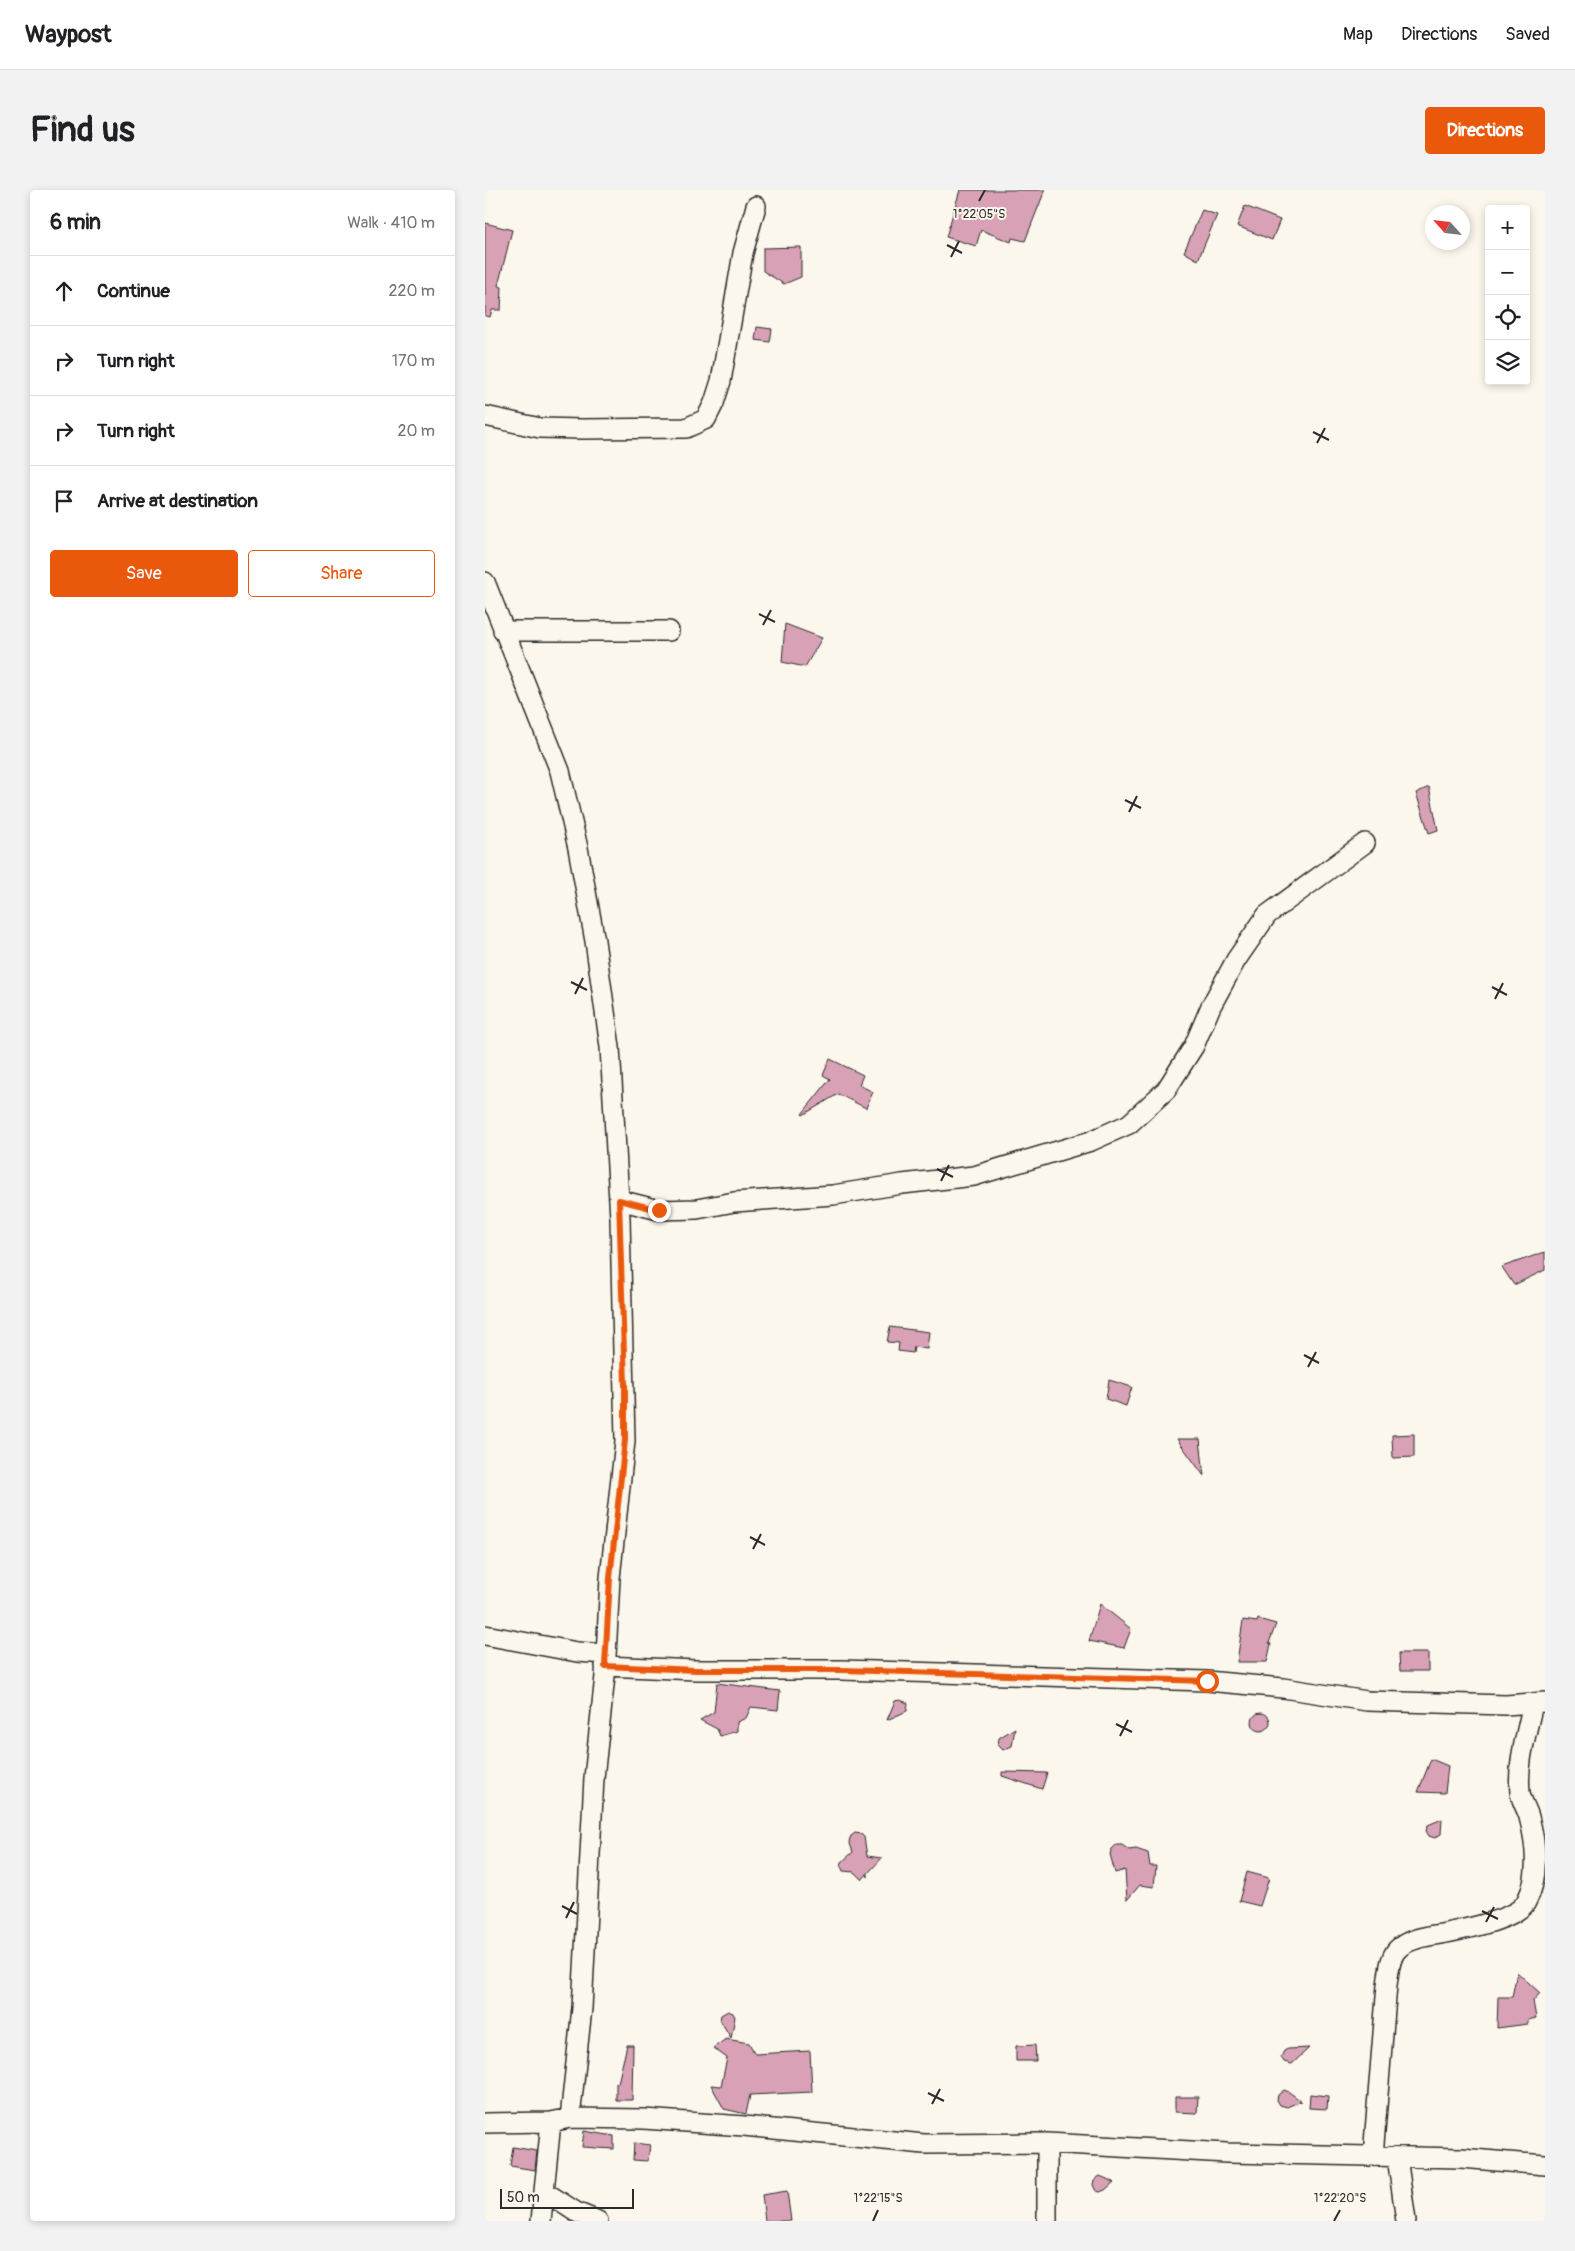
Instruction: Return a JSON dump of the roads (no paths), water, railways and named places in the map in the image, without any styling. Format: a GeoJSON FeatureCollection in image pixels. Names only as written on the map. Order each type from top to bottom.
{"type":"FeatureCollection","features":[{"type":"Feature","properties":{"kind":"street"},"geometry":{"type":"LineString","coordinates":[[485,416],[540,428],[582,429],[685,428],[706,418],[714,403],[721,381],[743,254],[756,206]]}},
{"type":"Feature","properties":{"kind":"street"},"geometry":{"type":"LineString","coordinates":[[485,582],[560,771],[578,848],[595,941],[609,1046],[619,1200],[625,1440],[610,1578],[605,1660],[594,1778],[582,2008],[570,2118]]}},
{"type":"Feature","properties":{"kind":"street"},"geometry":{"type":"LineString","coordinates":[[503,631],[669,631]]}},
{"type":"Feature","properties":{"kind":"street"},"geometry":{"type":"LineString","coordinates":[[619,1200],[659,1210],[697,1209],[734,1202],[833,1195],[902,1184],[974,1176],[1091,1141],[1129,1124],[1166,1090],[1194,1046],[1211,1006],[1236,960],[1267,915],[1365,842]]}},
{"type":"Feature","properties":{"kind":"street"},"geometry":{"type":"LineString","coordinates":[[485,1635],[577,1652],[605,1660],[696,1670],[842,1670],[1188,1680],[1283,1688],[1367,1700],[1506,1705],[1539,1702],[1519,1772],[1520,1794],[1529,1816],[1536,1859],[1533,1883],[1527,1902],[1520,1910],[1497,1919],[1446,1933],[1419,1938],[1399,1947],[1391,1960],[1387,1986],[1373,2156]]}},
{"type":"Feature","properties":{"kind":"street"},"geometry":{"type":"LineString","coordinates":[[485,2123],[551,2122],[570,2118],[644,2119],[745,2126],[924,2144],[1047,2143],[1227,2153],[1461,2158],[1545,2165]]}},
{"type":"Feature","properties":{"kind":"street"},"geometry":{"type":"LineString","coordinates":[[541,2221],[551,2122]]}},
{"type":"Feature","properties":{"kind":"street"},"geometry":{"type":"LineString","coordinates":[[1047,2143],[1047,2221]]}},
{"type":"Feature","properties":{"kind":"street"},"geometry":{"type":"LineString","coordinates":[[1397,2157],[1406,2221]]}},
{"type":"Feature","properties":{"kind":"street"},"geometry":{"type":"LineString","coordinates":[[545,2192],[576,2212],[598,2221]]}}]}
